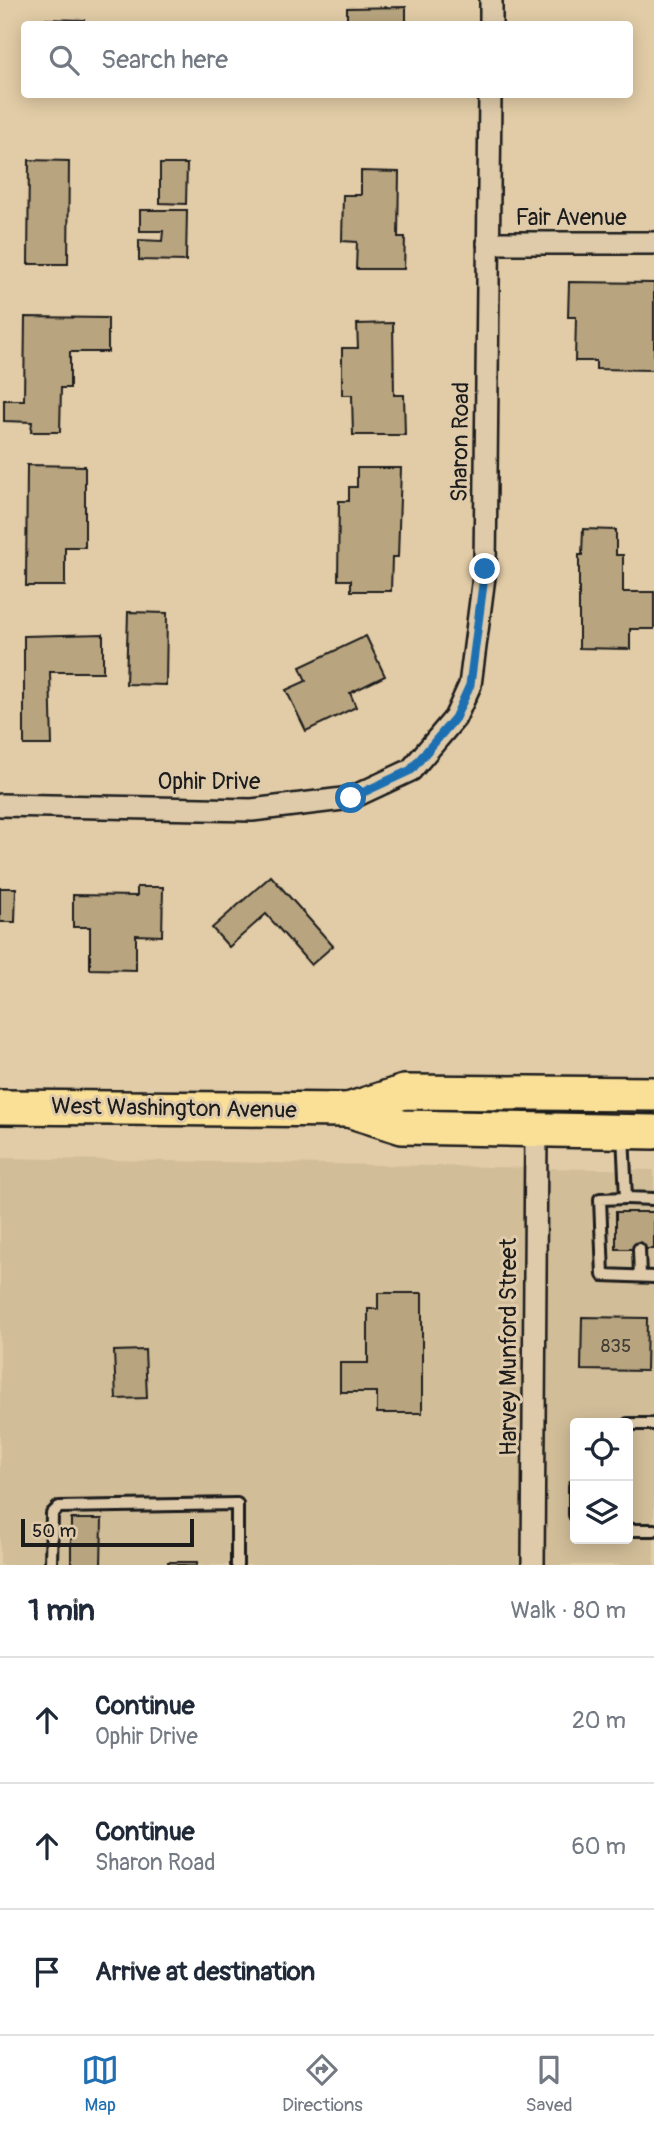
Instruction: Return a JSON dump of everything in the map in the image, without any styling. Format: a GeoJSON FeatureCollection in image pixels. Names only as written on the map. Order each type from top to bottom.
{"type":"FeatureCollection","features":[{"type":"Feature","properties":{"kind":"main road","name":"West Washington Avenue"},"geometry":{"type":"LineString","coordinates":[[348,1110],[404,1092],[654,1094]]}},
{"type":"Feature","properties":{"kind":"main road","name":"West Washington Avenue"},"geometry":{"type":"LineString","coordinates":[[0,1107],[348,1110],[401,1127],[638,1132]]}},
{"type":"Feature","properties":{"kind":"street"},"geometry":{"type":"LineString","coordinates":[[491,0],[491,21]]}},
{"type":"Feature","properties":{"kind":"street","name":"Sharon Road"},"geometry":{"type":"LineString","coordinates":[[411,770],[455,718],[470,685],[485,569],[490,98]]}},
{"type":"Feature","properties":{"kind":"street","name":"Fair Avenue"},"geometry":{"type":"LineString","coordinates":[[488,243],[654,243]]}},
{"type":"Feature","properties":{"kind":"street","name":"Ophir Drive"},"geometry":{"type":"LineString","coordinates":[[0,805],[252,810],[351,798],[411,770]]}},
{"type":"Feature","properties":{"kind":"street","name":"Harvey Munford Street"},"geometry":{"type":"LineString","coordinates":[[533,1565],[536,1130]]}},
{"type":"Feature","properties":{"kind":"lane"},"geometry":{"type":"LineString","coordinates":[[638,1132],[632,1198],[638,1212]]}},
{"type":"Feature","properties":{"kind":"lane"},"geometry":{"type":"LineString","coordinates":[[654,1199],[600,1199],[603,1275],[654,1277]]}},
{"type":"Feature","properties":{"kind":"lane"},"geometry":{"type":"LineString","coordinates":[[639,1249],[640,1276]]}},
{"type":"Feature","properties":{"kind":"lane"},"geometry":{"type":"LineString","coordinates":[[633,1424],[654,1424]]}},
{"type":"Feature","properties":{"kind":"lane"},"geometry":{"type":"LineString","coordinates":[[51,1565],[52,1514],[59,1507],[237,1504],[237,1565]]}},
{"type":"Feature","properties":{"kind":"lane"},"geometry":{"type":"LineString","coordinates":[[633,1530],[654,1530]]}},
{"type":"Feature","properties":{"kind":"shaded area"},"geometry":{"type":"Polygon","coordinates":[[[0,1158],[654,1170],[654,1565],[0,1565],[0,1158]]]}},
{"type":"Feature","properties":{"kind":"building"},"geometry":{"type":"Polygon","coordinates":[[[406,7],[406,21],[347,21],[347,8],[406,7]]]}},
{"type":"Feature","properties":{"kind":"building"},"geometry":{"type":"Polygon","coordinates":[[[42,19],[84,20],[84,21],[42,19]]]}},
{"type":"Feature","properties":{"kind":"building"},"geometry":{"type":"Polygon","coordinates":[[[29,160],[69,161],[68,264],[28,264],[29,160]]]}},
{"type":"Feature","properties":{"kind":"building"},"geometry":{"type":"Polygon","coordinates":[[[160,164],[187,164],[186,204],[160,203],[160,164]]]}},
{"type":"Feature","properties":{"kind":"building"},"geometry":{"type":"Polygon","coordinates":[[[361,171],[399,172],[398,237],[405,237],[404,269],[356,269],[357,242],[342,241],[343,195],[361,195],[361,171]]]}},
{"type":"Feature","properties":{"kind":"building"},"geometry":{"type":"Polygon","coordinates":[[[140,210],[187,210],[186,261],[139,260],[139,240],[162,241],[163,231],[140,231],[140,210]]]}},
{"type":"Feature","properties":{"kind":"building"},"geometry":{"type":"Polygon","coordinates":[[[569,282],[654,283],[654,370],[596,369],[596,361],[575,361],[576,317],[568,317],[569,282]]]}},
{"type":"Feature","properties":{"kind":"building"},"geometry":{"type":"Polygon","coordinates":[[[25,317],[108,318],[108,352],[70,352],[70,388],[61,388],[60,432],[31,432],[32,422],[4,421],[4,400],[24,400],[25,317]]]}},
{"type":"Feature","properties":{"kind":"building"},"geometry":{"type":"Polygon","coordinates":[[[393,323],[394,395],[404,395],[405,435],[353,435],[352,395],[342,395],[342,348],[358,348],[357,324],[393,323]]]}},
{"type":"Feature","properties":{"kind":"building"},"geometry":{"type":"Polygon","coordinates":[[[27,465],[85,466],[85,547],[65,547],[65,586],[26,586],[27,465]]]}},
{"type":"Feature","properties":{"kind":"building"},"geometry":{"type":"Polygon","coordinates":[[[357,468],[401,468],[398,557],[392,557],[391,591],[351,591],[351,580],[338,580],[339,501],[349,501],[349,487],[357,487],[357,468]]]}},
{"type":"Feature","properties":{"kind":"building"},"geometry":{"type":"Polygon","coordinates":[[[583,529],[616,530],[616,555],[623,555],[623,592],[654,592],[654,629],[630,629],[630,649],[579,648],[579,555],[582,555],[583,529]]]}},
{"type":"Feature","properties":{"kind":"building"},"geometry":{"type":"Polygon","coordinates":[[[128,612],[167,613],[166,685],[126,684],[128,612]]]}},
{"type":"Feature","properties":{"kind":"building"},"geometry":{"type":"Polygon","coordinates":[[[103,634],[103,672],[50,672],[52,745],[24,745],[24,636],[103,634]]]}},
{"type":"Feature","properties":{"kind":"building"},"geometry":{"type":"Polygon","coordinates":[[[366,636],[385,676],[350,693],[356,707],[306,731],[286,690],[306,681],[300,667],[366,636]]]}},
{"type":"Feature","properties":{"kind":"building"},"geometry":{"type":"Polygon","coordinates":[[[271,876],[333,946],[311,965],[266,914],[229,947],[212,928],[271,876]]]}},
{"type":"Feature","properties":{"kind":"building"},"geometry":{"type":"Polygon","coordinates":[[[137,887],[163,887],[162,936],[136,935],[136,970],[90,969],[90,927],[73,927],[73,895],[137,896],[137,887]]]}},
{"type":"Feature","properties":{"kind":"building"},"geometry":{"type":"Polygon","coordinates":[[[0,888],[16,888],[15,922],[0,922],[0,888]]]}},
{"type":"Feature","properties":{"kind":"building"},"geometry":{"type":"Polygon","coordinates":[[[616,1212],[654,1212],[654,1249],[616,1249],[616,1212]]]}},
{"type":"Feature","properties":{"kind":"building"},"geometry":{"type":"Polygon","coordinates":[[[378,1293],[422,1293],[422,1413],[377,1413],[377,1392],[340,1392],[340,1363],[368,1363],[368,1309],[378,1309],[378,1293]]]}},
{"type":"Feature","properties":{"kind":"building"},"geometry":{"type":"Polygon","coordinates":[[[582,1317],[647,1318],[646,1371],[581,1370],[582,1317]]]}},
{"type":"Feature","properties":{"kind":"building"},"geometry":{"type":"Polygon","coordinates":[[[145,1350],[147,1398],[116,1399],[114,1351],[145,1350]]]}},
{"type":"Feature","properties":{"kind":"building"},"geometry":{"type":"Polygon","coordinates":[[[71,1519],[102,1519],[101,1565],[71,1565],[71,1519]]]}},
{"type":"Feature","properties":{"kind":"building"},"geometry":{"type":"Polygon","coordinates":[[[168,1562],[197,1562],[197,1565],[168,1565],[168,1562]]]}},
{"type":"Feature","properties":{"kind":"route"},"geometry":{"type":"LineString","coordinates":[[351,798],[411,770],[455,718],[470,685],[485,569]]}}]}
